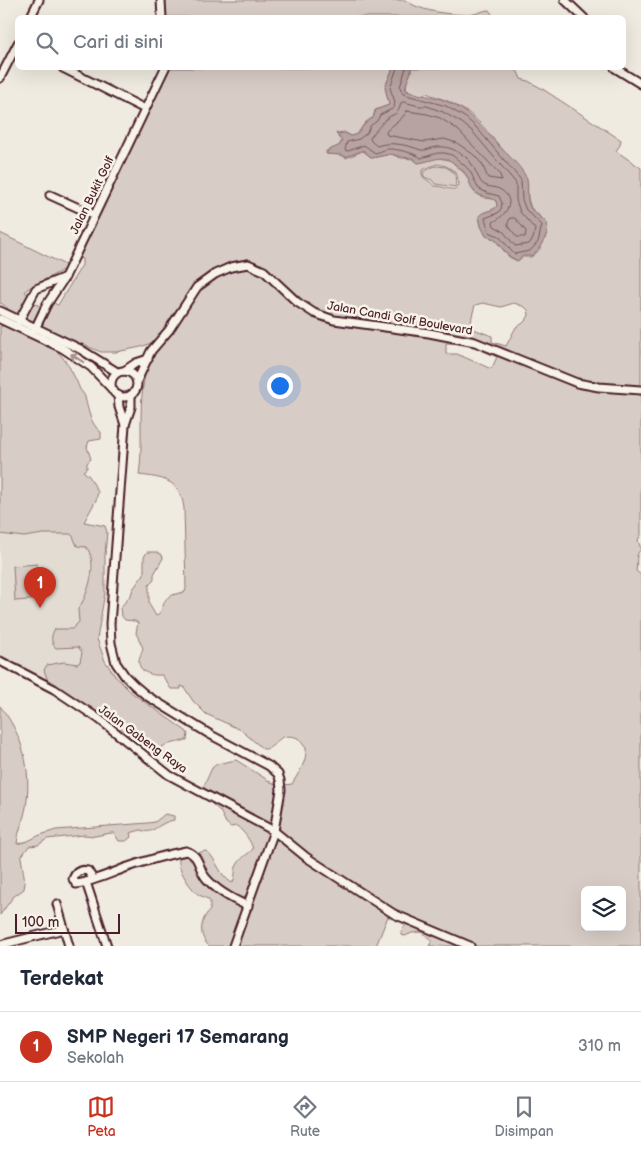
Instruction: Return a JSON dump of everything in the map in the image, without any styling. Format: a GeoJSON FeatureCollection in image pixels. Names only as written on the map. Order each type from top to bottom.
{"type":"FeatureCollection","features":[{"type":"Feature","properties":{"kind":"street"},"geometry":{"type":"LineString","coordinates":[[32,15],[39,0]]}},
{"type":"Feature","properties":{"kind":"street"},"geometry":{"type":"LineString","coordinates":[[161,0],[162,15]]}},
{"type":"Feature","properties":{"kind":"street"},"geometry":{"type":"LineString","coordinates":[[565,0],[581,15]]}},
{"type":"Feature","properties":{"kind":"street"},"geometry":{"type":"LineString","coordinates":[[0,78],[15,48]]}},
{"type":"Feature","properties":{"kind":"street"},"geometry":{"type":"LineString","coordinates":[[67,70],[145,109]]}},
{"type":"Feature","properties":{"kind":"street","name":"Jalan Bukit Golf"},"geometry":{"type":"LineString","coordinates":[[35,329],[47,304],[65,277],[164,70]]}},
{"type":"Feature","properties":{"kind":"street"},"geometry":{"type":"LineString","coordinates":[[617,70],[641,84]]}},
{"type":"Feature","properties":{"kind":"street"},"geometry":{"type":"LineString","coordinates":[[50,195],[94,215]]}},
{"type":"Feature","properties":{"kind":"street","name":"Jalan Candi Golf Boulevard"},"geometry":{"type":"LineString","coordinates":[[137,380],[151,351],[169,330],[197,288],[211,276],[231,267],[248,264],[264,271],[297,302],[314,313],[334,320],[429,333],[476,342],[577,383],[599,387],[641,390]]}},
{"type":"Feature","properties":{"kind":"street"},"geometry":{"type":"LineString","coordinates":[[19,321],[36,289],[65,277]]}},
{"type":"Feature","properties":{"kind":"street"},"geometry":{"type":"LineString","coordinates":[[0,311],[80,349],[120,371],[132,373],[137,380],[136,389],[131,395],[125,397],[116,392],[91,367],[62,348],[0,319]]}},
{"type":"Feature","properties":{"kind":"street"},"geometry":{"type":"LineString","coordinates":[[125,425],[112,379],[120,371],[148,359]]}},
{"type":"Feature","properties":{"kind":"street"},"geometry":{"type":"LineString","coordinates":[[131,395],[131,406],[125,425],[110,624],[111,643],[116,663],[125,676],[147,696],[211,735],[268,766],[278,774],[280,780],[281,790],[274,831],[233,946]]}},
{"type":"Feature","properties":{"kind":"street","name":"Jalan Gabeng Raya"},"geometry":{"type":"LineString","coordinates":[[0,661],[54,689],[99,720],[169,774],[274,831],[306,857],[394,914],[470,946]]}},
{"type":"Feature","properties":{"kind":"street"},"geometry":{"type":"LineString","coordinates":[[107,946],[90,880],[138,864],[186,851],[192,853],[197,858],[205,877],[211,883],[234,900],[248,906]]}},
{"type":"Feature","properties":{"kind":"street"},"geometry":{"type":"LineString","coordinates":[[57,904],[69,946]]}},
{"type":"Feature","properties":{"kind":"street"},"geometry":{"type":"LineString","coordinates":[[0,945],[14,944],[64,929]]}},
{"type":"Feature","properties":{"kind":"shaded area"},"geometry":{"type":"Polygon","coordinates":[[[163,0],[405,0],[419,8],[448,14],[474,14],[489,10],[493,15],[164,15],[163,0]]]}},
{"type":"Feature","properties":{"kind":"shaded area"},"geometry":{"type":"Polygon","coordinates":[[[166,70],[392,70],[385,87],[389,105],[375,110],[373,118],[367,121],[355,135],[351,136],[344,132],[336,133],[341,142],[339,146],[326,151],[326,154],[341,155],[346,158],[363,151],[372,158],[391,154],[401,158],[413,159],[418,163],[438,158],[450,160],[466,175],[474,192],[484,198],[496,201],[497,206],[495,208],[479,216],[481,226],[486,236],[495,240],[509,257],[517,261],[523,257],[531,257],[535,254],[541,247],[546,233],[547,223],[531,208],[528,199],[527,178],[480,123],[469,113],[448,101],[426,93],[421,95],[407,90],[406,84],[411,70],[516,70],[521,79],[541,88],[621,140],[616,151],[641,168],[641,535],[638,540],[641,549],[637,557],[636,571],[641,575],[641,946],[429,946],[432,941],[422,932],[405,936],[401,935],[407,922],[407,917],[396,909],[389,914],[376,946],[209,946],[205,942],[202,933],[202,923],[210,910],[210,901],[199,895],[188,883],[182,873],[179,858],[205,851],[208,852],[224,876],[232,883],[238,864],[253,849],[242,831],[237,826],[231,827],[226,823],[220,811],[206,795],[203,788],[212,768],[217,764],[236,760],[277,786],[292,784],[304,762],[306,748],[298,738],[285,736],[271,747],[263,749],[241,730],[206,714],[193,701],[184,687],[181,686],[181,689],[171,689],[162,675],[147,673],[143,671],[139,664],[143,648],[136,633],[138,623],[125,620],[121,615],[120,608],[144,574],[144,557],[147,552],[157,552],[163,558],[154,574],[154,580],[149,585],[149,604],[156,616],[166,599],[185,592],[186,589],[184,508],[182,498],[179,491],[169,482],[156,477],[139,475],[144,382],[153,352],[180,312],[202,286],[222,273],[237,267],[249,267],[271,278],[302,305],[304,301],[266,267],[248,259],[230,262],[213,270],[194,284],[157,338],[141,347],[116,352],[101,352],[51,331],[39,339],[42,343],[54,349],[65,360],[84,396],[92,421],[101,432],[101,439],[89,441],[87,447],[91,459],[87,463],[87,468],[83,471],[89,476],[98,492],[96,500],[84,522],[105,526],[107,532],[105,592],[97,639],[105,661],[116,677],[132,693],[188,734],[187,740],[162,747],[166,755],[164,758],[137,742],[111,720],[91,707],[80,703],[48,681],[44,670],[47,665],[64,662],[77,664],[80,662],[82,652],[78,647],[56,648],[52,638],[55,629],[72,629],[79,622],[78,609],[85,596],[92,569],[90,553],[86,547],[77,546],[73,536],[70,534],[43,534],[24,537],[0,534],[0,326],[3,326],[9,313],[7,307],[0,303],[0,233],[65,265],[64,269],[27,289],[25,292],[33,303],[40,306],[50,300],[58,305],[82,265],[82,259],[78,258],[78,255],[166,70]],[[437,164],[422,170],[422,176],[434,186],[457,189],[459,184],[456,172],[446,166],[437,164]],[[483,303],[475,305],[471,325],[476,330],[492,336],[492,342],[506,346],[516,327],[522,324],[529,315],[525,307],[514,303],[501,307],[483,303]],[[446,343],[446,354],[457,354],[492,368],[497,357],[468,344],[446,343]]]}},
{"type":"Feature","properties":{"kind":"shaded area"},"geometry":{"type":"Polygon","coordinates":[[[435,166],[446,167],[455,173],[456,187],[435,184],[432,180],[424,177],[423,172],[435,166]]]}},
{"type":"Feature","properties":{"kind":"shaded area"},"geometry":{"type":"Polygon","coordinates":[[[0,534],[24,537],[43,534],[70,534],[73,536],[77,546],[86,547],[91,555],[90,583],[83,605],[78,609],[79,622],[72,629],[55,629],[69,647],[81,649],[80,662],[77,664],[64,662],[47,665],[48,681],[0,658],[0,534]]]}},
{"type":"Feature","properties":{"kind":"shaded area"},"geometry":{"type":"Polygon","coordinates":[[[37,564],[40,599],[15,601],[13,566],[37,564]]]}},
{"type":"Feature","properties":{"kind":"shaded area"},"geometry":{"type":"Polygon","coordinates":[[[0,706],[15,729],[20,741],[28,780],[26,807],[17,844],[56,830],[155,822],[165,814],[174,816],[174,820],[150,831],[141,830],[130,833],[131,837],[126,841],[119,841],[114,833],[111,833],[47,839],[38,845],[29,846],[21,857],[25,883],[24,889],[13,897],[0,915],[0,706]]]}},
{"type":"Feature","properties":{"kind":"water"},"geometry":{"type":"Polygon","coordinates":[[[392,70],[411,70],[405,88],[406,91],[441,99],[462,109],[514,160],[526,177],[530,207],[534,213],[544,220],[548,228],[547,234],[532,256],[522,256],[518,261],[509,256],[495,239],[486,236],[479,216],[495,208],[497,206],[496,201],[475,192],[464,172],[446,159],[441,158],[418,163],[413,158],[391,154],[372,158],[363,150],[346,157],[327,154],[327,151],[340,145],[342,140],[336,134],[345,133],[351,136],[357,134],[373,118],[376,110],[389,105],[385,87],[392,70]]]}},
{"type":"Feature","properties":{"kind":"place","name":"SMP Negeri 17 Semarang"},"geometry":{"type":"Point","coordinates":[40,608]}}]}
